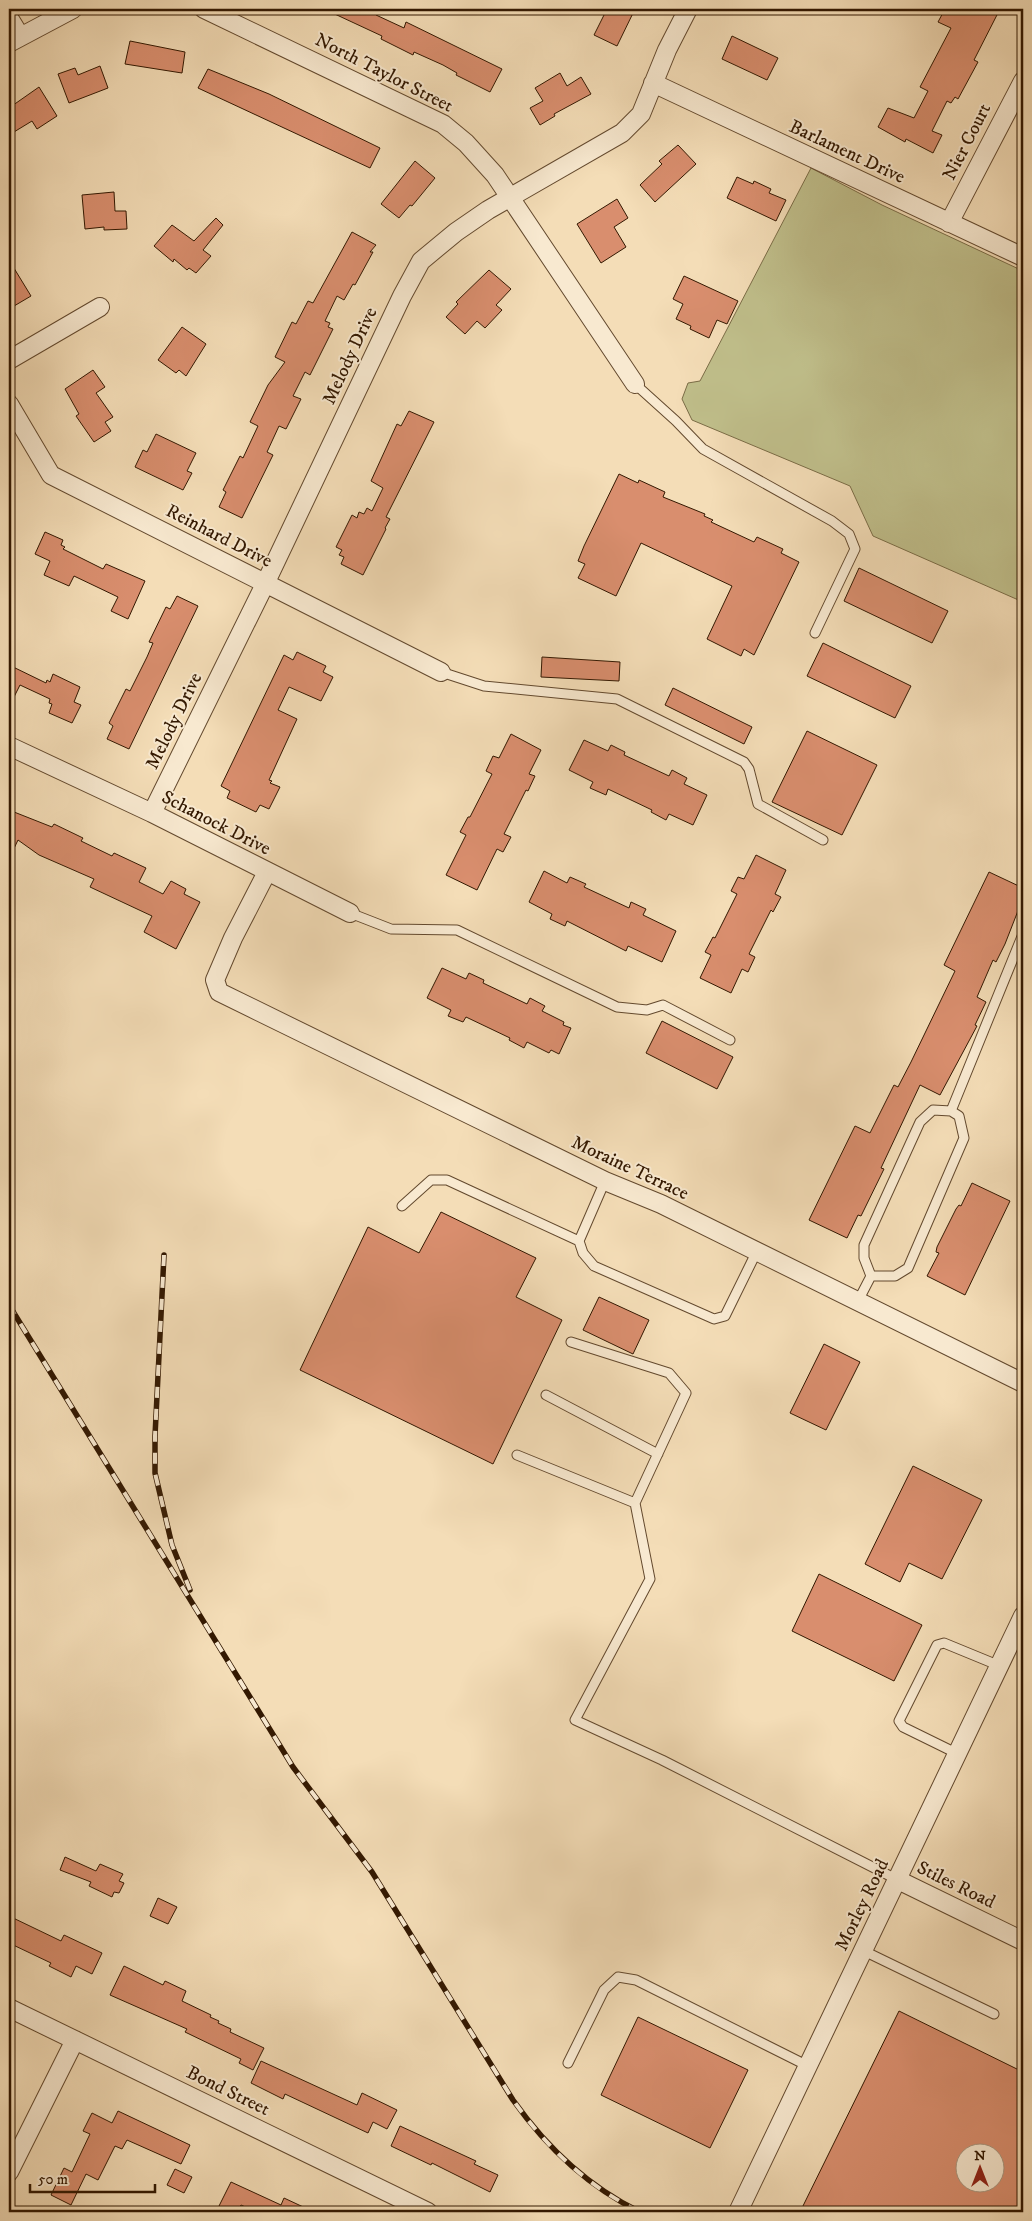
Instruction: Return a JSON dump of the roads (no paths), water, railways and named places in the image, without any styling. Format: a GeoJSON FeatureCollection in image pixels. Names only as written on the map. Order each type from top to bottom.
{"type":"FeatureCollection","features":[{"type":"Feature","properties":{"kind":"street"},"geometry":{"type":"LineString","coordinates":[[9,18],[14,40],[73,9]]}},
{"type":"Feature","properties":{"kind":"street","name":"North Taylor Street"},"geometry":{"type":"LineString","coordinates":[[204,9],[443,124],[466,143],[495,174],[635,384]]}},
{"type":"Feature","properties":{"kind":"street","name":"Melody Drive"},"geometry":{"type":"LineString","coordinates":[[152,813],[265,584],[402,296],[421,261],[456,232],[510,197],[622,133],[641,114],[667,50],[688,9]]}},
{"type":"Feature","properties":{"kind":"street","name":"Nier Court"},"geometry":{"type":"LineString","coordinates":[[949,223],[1023,81]]}},
{"type":"Feature","properties":{"kind":"street","name":"Barlament Drive"},"geometry":{"type":"LineString","coordinates":[[654,84],[1023,257]]}},
{"type":"Feature","properties":{"kind":"street"},"geometry":{"type":"LineString","coordinates":[[9,360],[100,307]]}},
{"type":"Feature","properties":{"kind":"street","name":"Reinhard Drive"},"geometry":{"type":"LineString","coordinates":[[9,404],[51,475],[440,672]]}},
{"type":"Feature","properties":{"kind":"street","name":"Schanock Drive"},"geometry":{"type":"LineString","coordinates":[[9,746],[152,813],[350,913]]}},
{"type":"Feature","properties":{"kind":"street","name":"Moraine Terrace"},"geometry":{"type":"LineString","coordinates":[[267,872],[221,964],[215,980],[219,992],[605,1182],[661,1204],[756,1253],[858,1301],[1023,1384]]}},
{"type":"Feature","properties":{"kind":"street","name":"Morley Road"},"geometry":{"type":"LineString","coordinates":[[738,2212],[1023,1616]]}},
{"type":"Feature","properties":{"kind":"street","name":"Stiles Road"},"geometry":{"type":"LineString","coordinates":[[898,1880],[1023,1941]]}},
{"type":"Feature","properties":{"kind":"street","name":"Bond Street"},"geometry":{"type":"LineString","coordinates":[[9,2008],[428,2212]]}},
{"type":"Feature","properties":{"kind":"street"},"geometry":{"type":"LineString","coordinates":[[9,2172],[74,2040]]}},
{"type":"Feature","properties":{"kind":"lane"},"geometry":{"type":"LineString","coordinates":[[635,384],[676,421],[703,449],[832,520],[849,534],[855,549],[815,633]]}},
{"type":"Feature","properties":{"kind":"lane"},"geometry":{"type":"LineString","coordinates":[[440,672],[484,686],[617,699],[744,762],[749,768],[758,804],[823,840]]}},
{"type":"Feature","properties":{"kind":"lane"},"geometry":{"type":"LineString","coordinates":[[350,913],[390,929],[457,930],[617,1007],[647,1010],[663,1005],[730,1040]]}},
{"type":"Feature","properties":{"kind":"lane"},"geometry":{"type":"LineString","coordinates":[[951,1111],[1023,934]]}},
{"type":"Feature","properties":{"kind":"lane"},"geometry":{"type":"LineString","coordinates":[[858,1301],[871,1276],[864,1258],[864,1245],[920,1122],[933,1110],[951,1111],[958,1116],[964,1138],[908,1268],[895,1276],[871,1276]]}},
{"type":"Feature","properties":{"kind":"lane"},"geometry":{"type":"LineString","coordinates":[[402,1206],[431,1180],[447,1180],[579,1242]]}},
{"type":"Feature","properties":{"kind":"lane"},"geometry":{"type":"LineString","coordinates":[[605,1182],[579,1242],[583,1253],[594,1266],[714,1319],[725,1316],[756,1253]]}},
{"type":"Feature","properties":{"kind":"lane"},"geometry":{"type":"LineString","coordinates":[[571,1342],[669,1372],[686,1393],[635,1503],[650,1579],[575,1720],[662,1760],[898,1880]]}},
{"type":"Feature","properties":{"kind":"lane"},"geometry":{"type":"LineString","coordinates":[[546,1395],[658,1454]]}},
{"type":"Feature","properties":{"kind":"lane"},"geometry":{"type":"LineString","coordinates":[[517,1455],[635,1503]]}},
{"type":"Feature","properties":{"kind":"lane"},"geometry":{"type":"LineString","coordinates":[[958,1754],[903,1728],[899,1721],[937,1645],[944,1643],[1000,1666]]}},
{"type":"Feature","properties":{"kind":"lane"},"geometry":{"type":"LineString","coordinates":[[864,1951],[994,2014]]}},
{"type":"Feature","properties":{"kind":"lane"},"geometry":{"type":"LineString","coordinates":[[568,2063],[604,1990],[618,1977],[636,1980],[808,2066]]}},
{"type":"Feature","properties":{"kind":"railway"},"geometry":{"type":"LineString","coordinates":[[164,1255],[155,1436],[155,1473],[172,1545],[190,1590]]}},
{"type":"Feature","properties":{"kind":"railway"},"geometry":{"type":"LineString","coordinates":[[9,1305],[293,1767],[372,1872],[513,2100],[526,2118],[569,2164],[585,2178],[640,2212]]}}]}
